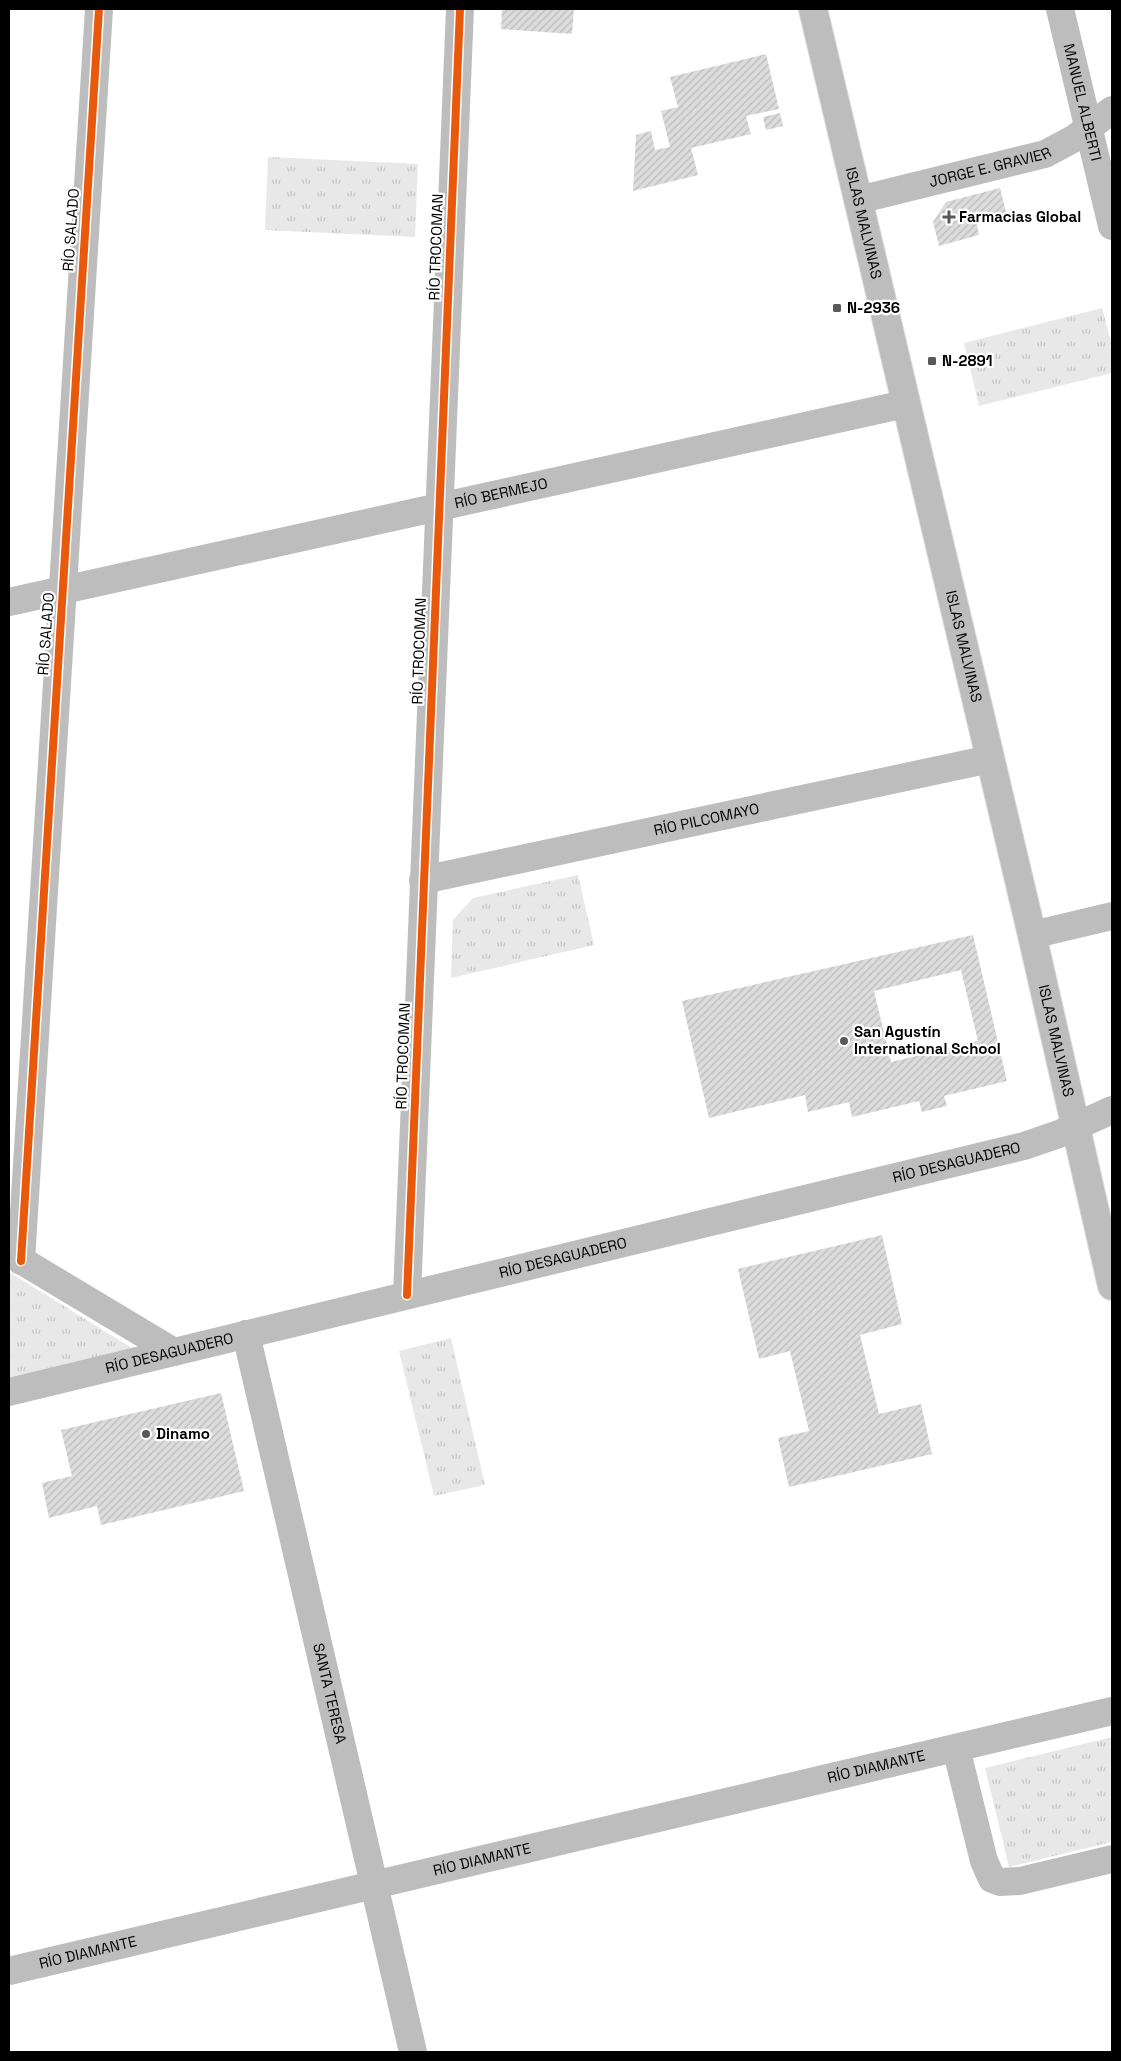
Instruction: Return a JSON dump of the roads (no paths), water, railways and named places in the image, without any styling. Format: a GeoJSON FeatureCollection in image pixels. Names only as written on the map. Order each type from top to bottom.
{"type":"FeatureCollection","features":[{"type":"Feature","properties":{"kind":"street","name":"RÍO SALADO"},"geometry":{"type":"LineString","coordinates":[[15,1257],[62,590],[99,9]]}},
{"type":"Feature","properties":{"kind":"street","name":"RÍO TROCOMAN"},"geometry":{"type":"LineString","coordinates":[[407,1295],[460,9]]}},
{"type":"Feature","properties":{"kind":"street","name":"ISLAS MALVINAS"},"geometry":{"type":"LineString","coordinates":[[813,9],[1032,935],[1112,1286]]}},
{"type":"Feature","properties":{"kind":"street","name":"MANUEL ALBERTI"},"geometry":{"type":"LineString","coordinates":[[1060,9],[1112,226]]}},
{"type":"Feature","properties":{"kind":"street","name":"JORGE E. GRAVIER"},"geometry":{"type":"LineString","coordinates":[[858,200],[1028,159],[1061,147],[1089,129],[1112,110]]}},
{"type":"Feature","properties":{"kind":"street","name":"RÍO BERMEJO"},"geometry":{"type":"LineString","coordinates":[[9,602],[438,509],[906,404]]}},
{"type":"Feature","properties":{"kind":"street","name":"RÍO PILCOMAYO"},"geometry":{"type":"LineString","coordinates":[[423,880],[990,759]]}},
{"type":"Feature","properties":{"kind":"street"},"geometry":{"type":"LineString","coordinates":[[1032,935],[1112,916]]}},
{"type":"Feature","properties":{"kind":"street","name":"RÍO DESAGUADERO"},"geometry":{"type":"LineString","coordinates":[[9,1392],[1024,1146],[1050,1138],[1112,1110]]}},
{"type":"Feature","properties":{"kind":"street"},"geometry":{"type":"LineString","coordinates":[[15,1257],[174,1352]]}},
{"type":"Feature","properties":{"kind":"street","name":"SANTA TERESA"},"geometry":{"type":"LineString","coordinates":[[246,1334],[413,2052]]}},
{"type":"Feature","properties":{"kind":"street","name":"RÍO DIAMANTE"},"geometry":{"type":"LineString","coordinates":[[10,1966],[374,1885],[1112,1711]]}},
{"type":"Feature","properties":{"kind":"street"},"geometry":{"type":"LineString","coordinates":[[956,1748],[984,1861],[992,1878],[1000,1882],[1011,1883],[1112,1859]]}},
{"type":"Feature","properties":{"kind":"place","name":"Farmacias Global"},"geometry":{"type":"Point","coordinates":[949,217]}},
{"type":"Feature","properties":{"kind":"place","name":"N-2936"},"geometry":{"type":"Point","coordinates":[837,308]}},
{"type":"Feature","properties":{"kind":"place","name":"N-2891"},"geometry":{"type":"Point","coordinates":[932,361]}},
{"type":"Feature","properties":{"kind":"place","name":"San Agustín International School"},"geometry":{"type":"Point","coordinates":[844,1041]}},
{"type":"Feature","properties":{"kind":"place","name":"Dinamo"},"geometry":{"type":"Point","coordinates":[146,1434]}}]}
